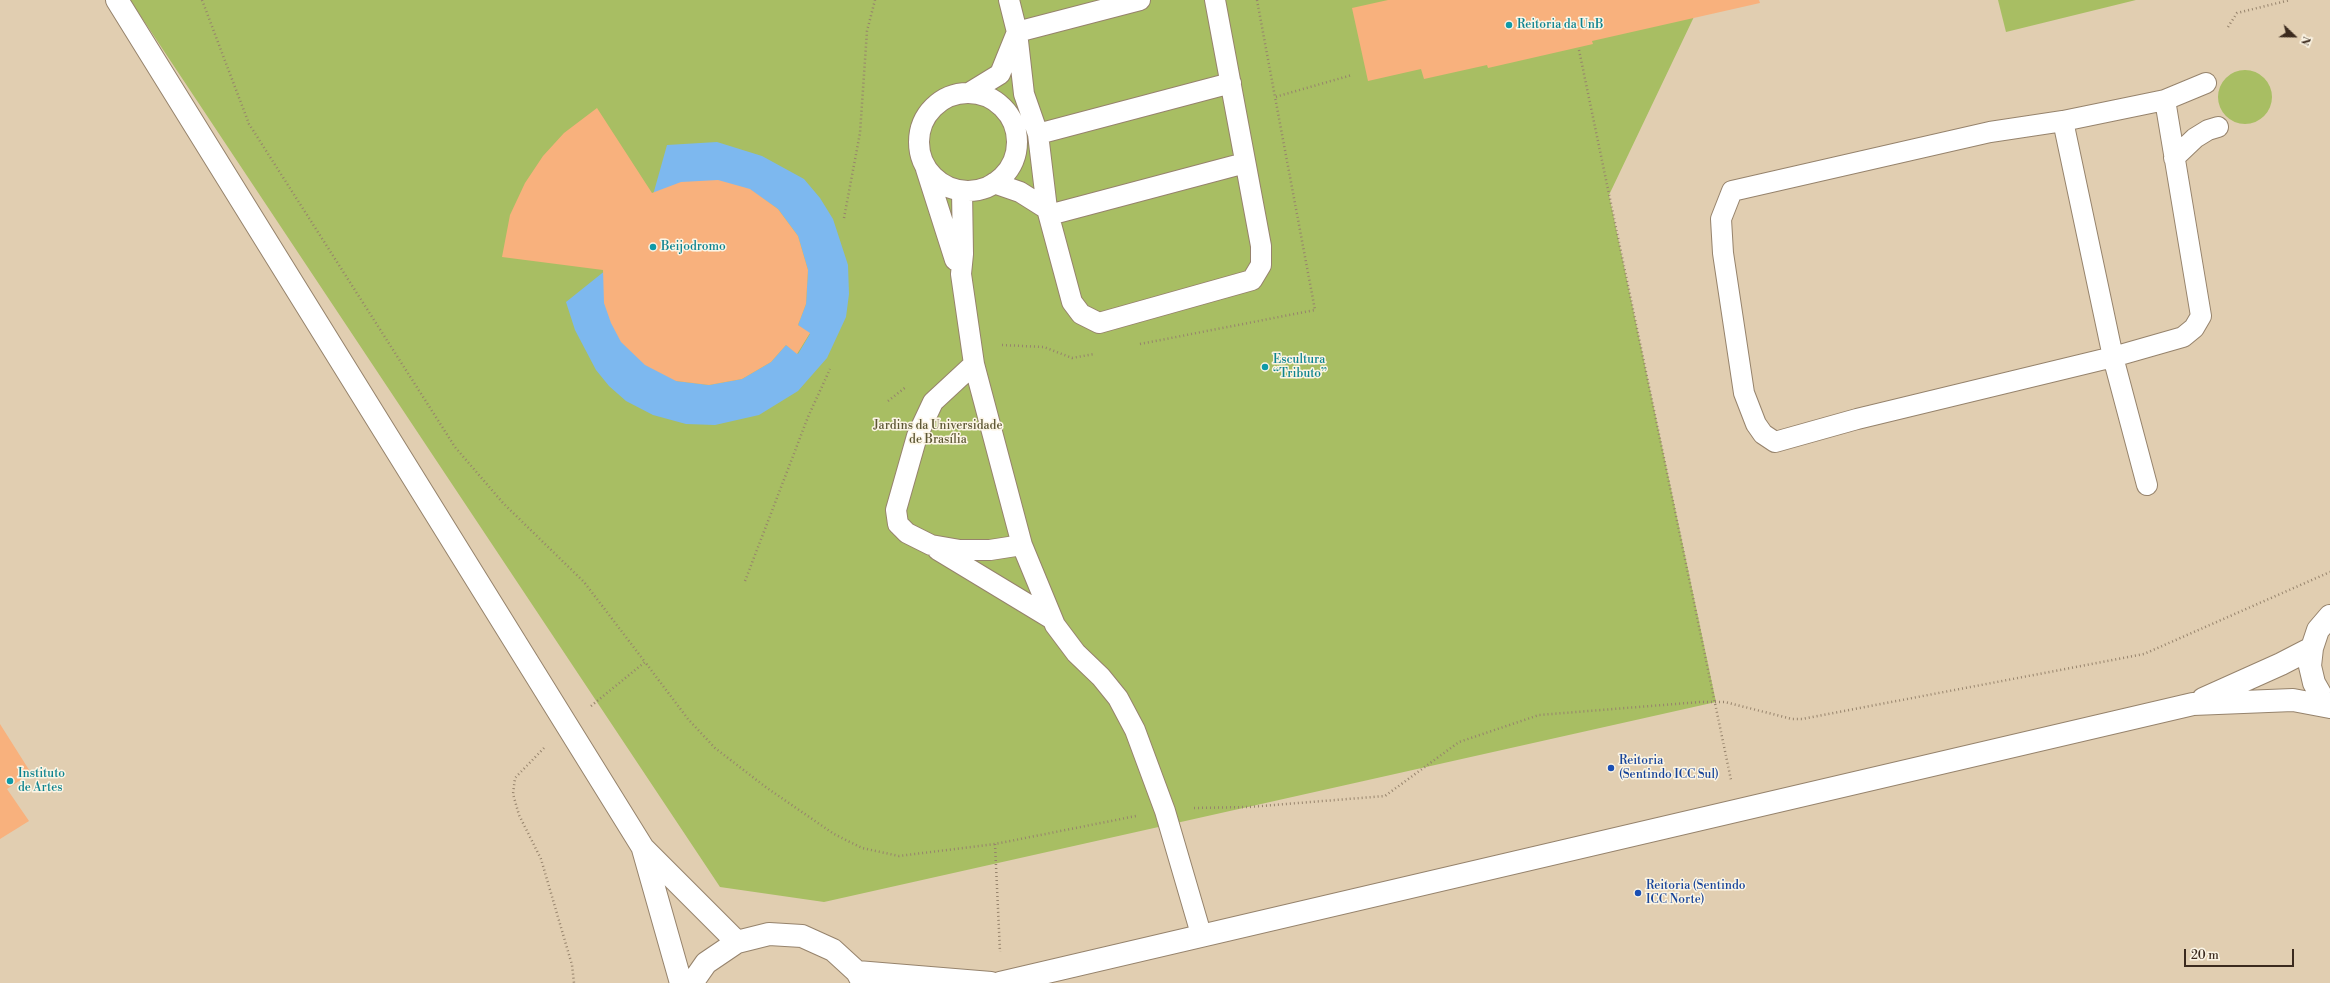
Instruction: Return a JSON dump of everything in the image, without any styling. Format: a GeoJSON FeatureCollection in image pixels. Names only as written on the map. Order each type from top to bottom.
{"type":"FeatureCollection","features":[{"type":"Feature","properties":{"kind":"street"},"geometry":{"type":"LineString","coordinates":[[117,0],[566,728],[642,848],[737,942]]}},
{"type":"Feature","properties":{"kind":"street"},"geometry":{"type":"LineString","coordinates":[[2330,616],[2318,630],[2312,648],[2310,666],[2314,683],[2322,697],[2330,706]]}},
{"type":"Feature","properties":{"kind":"street"},"geometry":{"type":"LineString","coordinates":[[2192,704],[2281,664],[2312,648]]}},
{"type":"Feature","properties":{"kind":"street"},"geometry":{"type":"LineString","coordinates":[[1000,983],[1201,934],[2192,704],[2293,700],[2330,706]]}},
{"type":"Feature","properties":{"kind":"street"},"geometry":{"type":"LineString","coordinates":[[642,848],[681,983]]}},
{"type":"Feature","properties":{"kind":"street"},"geometry":{"type":"LineString","coordinates":[[692,983],[706,963],[737,942],[769,934],[802,936],[833,950],[860,977],[991,983]]}},
{"type":"Feature","properties":{"kind":"lane"},"geometry":{"type":"LineString","coordinates":[[1010,0],[1017,32],[1024,94],[1038,134],[1048,212],[1072,302],[1081,314],[1099,323],[1252,280],[1261,265],[1261,246],[1215,0]]}},
{"type":"Feature","properties":{"kind":"lane"},"geometry":{"type":"LineString","coordinates":[[1017,32],[1140,0]]}},
{"type":"Feature","properties":{"kind":"lane"},"geometry":{"type":"LineString","coordinates":[[969,93],[1000,74],[1017,32]]}},
{"type":"Feature","properties":{"kind":"lane"},"geometry":{"type":"LineString","coordinates":[[1038,134],[1231,83]]}},
{"type":"Feature","properties":{"kind":"lane"},"geometry":{"type":"LineString","coordinates":[[2165,100],[2201,316],[2194,328],[2184,337],[2113,357],[1857,419],[1775,442],[1763,434],[1756,424],[1744,393],[1723,252],[1721,219],[1732,191],[1990,132],[2063,121],[2165,100],[2206,83]]}},
{"type":"Feature","properties":{"kind":"lane"},"geometry":{"type":"LineString","coordinates":[[922,158],[928,170],[937,180],[949,187],[962,191],[973,191],[994,182],[1006,172],[1013,158],[1016,144],[1014,128],[1008,114],[998,103],[985,96],[969,93],[954,95],[940,101],[929,113],[921,126],[919,142],[922,158],[961,274],[974,364],[1022,546],[1052,619],[1076,653],[1101,677],[1118,698],[1135,730],[1166,811],[1201,934]]}},
{"type":"Feature","properties":{"kind":"lane"},"geometry":{"type":"LineString","coordinates":[[2063,121],[2113,357],[2147,485]]}},
{"type":"Feature","properties":{"kind":"lane"},"geometry":{"type":"LineString","coordinates":[[2174,158],[2195,138],[2208,130],[2218,127]]}},
{"type":"Feature","properties":{"kind":"lane"},"geometry":{"type":"LineString","coordinates":[[994,182],[1020,192],[1048,212],[1245,163]]}},
{"type":"Feature","properties":{"kind":"lane"},"geometry":{"type":"LineString","coordinates":[[961,274],[964,254],[962,191]]}},
{"type":"Feature","properties":{"kind":"lane"},"geometry":{"type":"LineString","coordinates":[[974,364],[933,402],[917,436],[900,490],[896,510],[898,524],[907,533],[1052,619]]}},
{"type":"Feature","properties":{"kind":"lane"},"geometry":{"type":"LineString","coordinates":[[931,546],[960,550],[990,550],[1022,546]]}},
{"type":"Feature","properties":{"kind":"path"},"geometry":{"type":"LineString","coordinates":[[202,0],[249,124],[455,447],[503,503],[584,582],[688,719],[715,748],[767,788],[834,834],[862,848],[899,856],[995,844],[1140,815]]}},
{"type":"Feature","properties":{"kind":"path"},"geometry":{"type":"LineString","coordinates":[[844,218],[860,133],[867,31],[875,0]]}},
{"type":"Feature","properties":{"kind":"path"},"geometry":{"type":"LineString","coordinates":[[1257,0],[1275,97]]}},
{"type":"Feature","properties":{"kind":"path"},"geometry":{"type":"LineString","coordinates":[[2228,27],[2238,13],[2290,0]]}},
{"type":"Feature","properties":{"kind":"path"},"geometry":{"type":"LineString","coordinates":[[1579,50],[1716,702],[1731,781]]}},
{"type":"Feature","properties":{"kind":"path"},"geometry":{"type":"LineString","coordinates":[[745,581],[808,417],[830,369]]}},
{"type":"Feature","properties":{"kind":"path"},"geometry":{"type":"LineString","coordinates":[[1188,808],[1249,807],[1385,796],[1459,742],[1539,715],[1725,702],[1792,719],[1802,719],[2144,654],[2330,572]]}},
{"type":"Feature","properties":{"kind":"path"},"geometry":{"type":"LineString","coordinates":[[574,983],[572,965],[541,859],[519,815],[512,794],[515,778],[566,728],[645,662]]}},
{"type":"Feature","properties":{"kind":"path"},"geometry":{"type":"LineString","coordinates":[[995,844],[1000,950]]}},
{"type":"Feature","properties":{"kind":"shaded area"},"geometry":{"type":"Polygon","coordinates":[[[0,0],[2330,0],[2330,983],[0,983],[0,0]]]}},
{"type":"Feature","properties":{"kind":"green space","name":"Jardins da Universidade de Brasília"},"geometry":{"type":"Polygon","coordinates":[[[130,0],[1702,0],[1609,195],[1716,702],[824,902],[720,887],[130,0]]]}},
{"type":"Feature","properties":{"kind":"green space"},"geometry":{"type":"Polygon","coordinates":[[[1998,0],[2136,0],[2006,32],[1998,0]]]}},
{"type":"Feature","properties":{"kind":"green space"},"geometry":{"type":"Polygon","coordinates":[[[2245,70],[2255,72],[2264,78],[2270,87],[2272,97],[2270,107],[2264,116],[2255,122],[2245,124],[2235,122],[2226,116],[2220,107],[2218,97],[2220,87],[2226,78],[2235,72],[2245,70]]]}},
{"type":"Feature","properties":{"kind":"water"},"geometry":{"type":"Polygon","coordinates":[[[717,142],[762,156],[804,179],[820,198],[833,219],[848,265],[849,294],[846,317],[827,358],[798,391],[759,415],[715,425],[686,424],[653,415],[626,401],[609,386],[596,370],[575,330],[566,302],[606,270],[676,381],[709,385],[742,379],[771,362],[786,345],[798,354],[810,334],[798,325],[806,304],[808,270],[798,236],[778,209],[749,189],[653,195],[667,145],[717,142]]]}},
{"type":"Feature","properties":{"kind":"building","name":"Reitoria da UnB"},"geometry":{"type":"Polygon","coordinates":[[[1388,0],[1759,0],[1760,3],[1592,41],[1593,44],[1488,68],[1487,65],[1424,79],[1421,69],[1368,81],[1352,8],[1388,0]]]}},
{"type":"Feature","properties":{"kind":"building","name":"Beijodromo"},"geometry":{"type":"Polygon","coordinates":[[[597,108],[652,193],[681,182],[718,180],[750,189],[778,209],[798,236],[808,270],[806,304],[798,325],[810,333],[797,354],[786,345],[771,362],[742,379],[709,385],[676,381],[645,365],[621,342],[611,323],[604,303],[603,270],[502,257],[510,215],[525,183],[543,156],[564,133],[597,108]]]}},
{"type":"Feature","properties":{"kind":"building","name":"Instituto de Artes"},"geometry":{"type":"Polygon","coordinates":[[[0,724],[31,773],[7,789],[29,821],[0,839],[0,724]]]}},
{"type":"Feature","properties":{"kind":"place","name":"Reitoria da UnB"},"geometry":{"type":"Point","coordinates":[1509,25]}},
{"type":"Feature","properties":{"kind":"place","name":"Beijodromo"},"geometry":{"type":"Point","coordinates":[653,247]}},
{"type":"Feature","properties":{"kind":"place","name":"Escultura “Tributo”"},"geometry":{"type":"Point","coordinates":[1265,367]}},
{"type":"Feature","properties":{"kind":"place","name":"Reitoria (Sentindo ICC Sul)"},"geometry":{"type":"Point","coordinates":[1611,768]}},
{"type":"Feature","properties":{"kind":"place","name":"Instituto de Artes"},"geometry":{"type":"Point","coordinates":[10,781]}},
{"type":"Feature","properties":{"kind":"place","name":"Reitoria (Sentindo ICC Norte)"},"geometry":{"type":"Point","coordinates":[1638,893]}}]}
